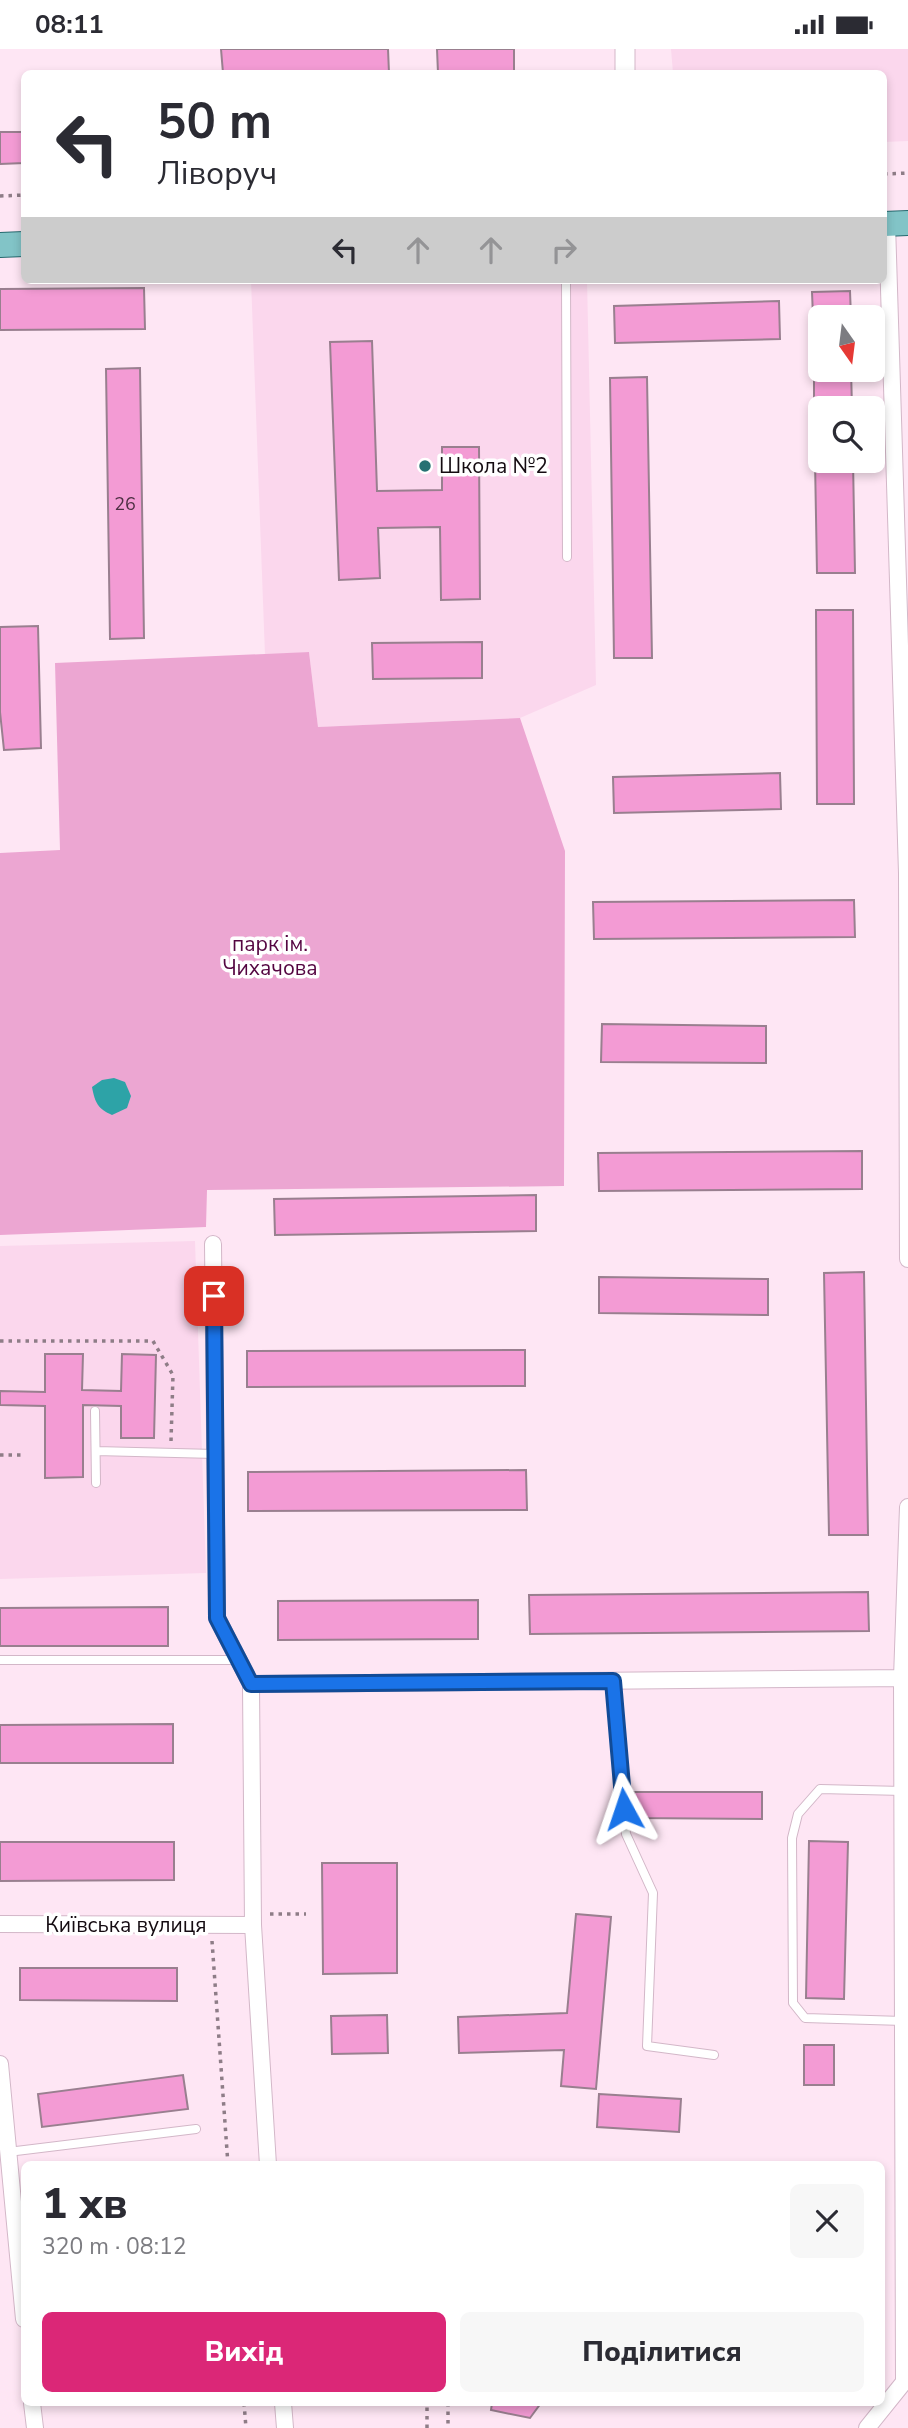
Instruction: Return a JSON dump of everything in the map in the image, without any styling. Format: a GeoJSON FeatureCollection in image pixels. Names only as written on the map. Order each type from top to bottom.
{"type":"FeatureCollection","features":[{"type":"Feature","properties":{"kind":"main road"},"geometry":{"type":"LineString","coordinates":[[0,245],[21,244]]}},
{"type":"Feature","properties":{"kind":"street"},"geometry":{"type":"LineString","coordinates":[[625,49],[625,70]]}},
{"type":"Feature","properties":{"kind":"street"},"geometry":{"type":"LineString","coordinates":[[893,224],[908,873],[908,1259]]}},
{"type":"Feature","properties":{"kind":"street"},"geometry":{"type":"LineString","coordinates":[[213,1244],[217,1618],[251,1684],[253,1919],[268,2161]]}},
{"type":"Feature","properties":{"kind":"street"},"geometry":{"type":"LineString","coordinates":[[885,2406],[904,2382],[902,1791],[908,1507]]}},
{"type":"Feature","properties":{"kind":"street"},"geometry":{"type":"LineString","coordinates":[[251,1684],[905,1678]]}},
{"type":"Feature","properties":{"kind":"street","name":"Київська вулиця"},"geometry":{"type":"LineString","coordinates":[[0,1924],[211,1925],[253,1919]]}},
{"type":"Feature","properties":{"kind":"street"},"geometry":{"type":"LineString","coordinates":[[0,2064],[21,2288]]}},
{"type":"Feature","properties":{"kind":"street"},"geometry":{"type":"LineString","coordinates":[[33,2406],[35,2428]]}},
{"type":"Feature","properties":{"kind":"street"},"geometry":{"type":"LineString","coordinates":[[283,2406],[285,2428]]}},
{"type":"Feature","properties":{"kind":"street"},"geometry":{"type":"LineString","coordinates":[[867,2428],[885,2406]]}},
{"type":"Feature","properties":{"kind":"lane"},"geometry":{"type":"LineString","coordinates":[[566,284],[567,557]]}},
{"type":"Feature","properties":{"kind":"lane"},"geometry":{"type":"LineString","coordinates":[[95,1411],[96,1483]]}},
{"type":"Feature","properties":{"kind":"lane"},"geometry":{"type":"LineString","coordinates":[[96,1451],[215,1454]]}},
{"type":"Feature","properties":{"kind":"lane"},"geometry":{"type":"LineString","coordinates":[[0,1660],[238,1660]]}},
{"type":"Feature","properties":{"kind":"lane"},"geometry":{"type":"LineString","coordinates":[[613,1681],[626,1834],[653,1892],[647,2046],[715,2055]]}},
{"type":"Feature","properties":{"kind":"lane"},"geometry":{"type":"LineString","coordinates":[[902,1791],[820,1789],[798,1814],[792,1852],[793,2003],[805,2018],[903,2021]]}},
{"type":"Feature","properties":{"kind":"lane"},"geometry":{"type":"LineString","coordinates":[[8,2152],[197,2129]]}},
{"type":"Feature","properties":{"kind":"path"},"geometry":{"type":"LineString","coordinates":[[887,174],[908,173]]}},
{"type":"Feature","properties":{"kind":"path"},"geometry":{"type":"LineString","coordinates":[[0,196],[21,195]]}},
{"type":"Feature","properties":{"kind":"path"},"geometry":{"type":"LineString","coordinates":[[0,1341],[153,1341],[173,1375],[171,1453]]}},
{"type":"Feature","properties":{"kind":"path"},"geometry":{"type":"LineString","coordinates":[[0,1455],[25,1455]]}},
{"type":"Feature","properties":{"kind":"path"},"geometry":{"type":"LineString","coordinates":[[253,1919],[306,1914]]}},
{"type":"Feature","properties":{"kind":"path"},"geometry":{"type":"LineString","coordinates":[[211,1925],[228,2161]]}},
{"type":"Feature","properties":{"kind":"path"},"geometry":{"type":"LineString","coordinates":[[244,2406],[246,2428]]}},
{"type":"Feature","properties":{"kind":"path"},"geometry":{"type":"LineString","coordinates":[[427,2406],[427,2428]]}},
{"type":"Feature","properties":{"kind":"path"},"geometry":{"type":"LineString","coordinates":[[448,2406],[448,2428]]}},
{"type":"Feature","properties":{"kind":"shaded area"},"geometry":{"type":"Polygon","coordinates":[[[671,49],[908,49],[908,141],[887,142],[887,70],[673,70],[671,49]]]}},
{"type":"Feature","properties":{"kind":"shaded area","name":"Школа №2"},"geometry":{"type":"Polygon","coordinates":[[[251,284],[587,284],[596,685],[520,718],[318,727],[309,652],[265,655],[251,284]]]}},
{"type":"Feature","properties":{"kind":"shaded area"},"geometry":{"type":"Polygon","coordinates":[[[195,1241],[206,1573],[0,1579],[0,1246],[195,1241]]]}},
{"type":"Feature","properties":{"kind":"green space","name":"парк ім. Чихачова"},"geometry":{"type":"Polygon","coordinates":[[[309,652],[318,727],[520,718],[565,851],[564,1186],[207,1190],[206,1227],[0,1235],[0,853],[60,850],[55,663],[309,652]]]}},
{"type":"Feature","properties":{"kind":"water"},"geometry":{"type":"Polygon","coordinates":[[[114,1078],[125,1082],[131,1096],[127,1108],[112,1115],[98,1105],[92,1087],[102,1080],[114,1078]]]}},
{"type":"Feature","properties":{"kind":"building"},"geometry":{"type":"Polygon","coordinates":[[[221,49],[388,49],[389,70],[223,70],[221,49]]]}},
{"type":"Feature","properties":{"kind":"building"},"geometry":{"type":"Polygon","coordinates":[[[437,49],[514,49],[514,70],[438,70],[437,49]]]}},
{"type":"Feature","properties":{"kind":"building"},"geometry":{"type":"Polygon","coordinates":[[[0,132],[21,132],[21,163],[0,164],[0,132]]]}},
{"type":"Feature","properties":{"kind":"building"},"geometry":{"type":"Polygon","coordinates":[[[144,288],[145,329],[0,330],[0,289],[144,288]]]}},
{"type":"Feature","properties":{"kind":"building"},"geometry":{"type":"Polygon","coordinates":[[[850,291],[851,305],[813,305],[812,292],[850,291]]]}},
{"type":"Feature","properties":{"kind":"building"},"geometry":{"type":"Polygon","coordinates":[[[779,301],[780,339],[615,343],[614,306],[779,301]]]}},
{"type":"Feature","properties":{"kind":"building"},"geometry":{"type":"Polygon","coordinates":[[[372,341],[377,491],[442,490],[442,447],[479,447],[480,599],[441,600],[440,527],[378,528],[380,578],[339,580],[330,342],[372,341]]]}},
{"type":"Feature","properties":{"kind":"building"},"geometry":{"type":"Polygon","coordinates":[[[140,368],[144,638],[110,639],[106,369],[140,368]]]}},
{"type":"Feature","properties":{"kind":"building"},"geometry":{"type":"Polygon","coordinates":[[[647,377],[652,658],[614,658],[610,378],[647,377]]]}},
{"type":"Feature","properties":{"kind":"building"},"geometry":{"type":"Polygon","coordinates":[[[814,382],[851,382],[852,396],[814,396],[814,382]]]}},
{"type":"Feature","properties":{"kind":"building"},"geometry":{"type":"Polygon","coordinates":[[[815,473],[853,473],[855,573],[817,573],[815,473]]]}},
{"type":"Feature","properties":{"kind":"building"},"geometry":{"type":"Polygon","coordinates":[[[816,610],[853,610],[854,804],[817,804],[816,610]]]}},
{"type":"Feature","properties":{"kind":"building"},"geometry":{"type":"Polygon","coordinates":[[[38,626],[41,748],[4,750],[0,712],[0,627],[38,626]]]}},
{"type":"Feature","properties":{"kind":"building"},"geometry":{"type":"Polygon","coordinates":[[[482,642],[482,678],[373,679],[372,643],[482,642]]]}},
{"type":"Feature","properties":{"kind":"building"},"geometry":{"type":"Polygon","coordinates":[[[780,773],[781,809],[614,813],[613,777],[780,773]]]}},
{"type":"Feature","properties":{"kind":"building"},"geometry":{"type":"Polygon","coordinates":[[[854,900],[855,937],[594,939],[593,902],[854,900]]]}},
{"type":"Feature","properties":{"kind":"building"},"geometry":{"type":"Polygon","coordinates":[[[602,1024],[766,1026],[766,1063],[601,1062],[602,1024]]]}},
{"type":"Feature","properties":{"kind":"building"},"geometry":{"type":"Polygon","coordinates":[[[862,1151],[862,1189],[599,1191],[598,1153],[862,1151]]]}},
{"type":"Feature","properties":{"kind":"building"},"geometry":{"type":"Polygon","coordinates":[[[536,1195],[536,1231],[275,1235],[274,1199],[536,1195]]]}},
{"type":"Feature","properties":{"kind":"building"},"geometry":{"type":"Polygon","coordinates":[[[864,1272],[868,1535],[829,1535],[824,1273],[864,1272]]]}},
{"type":"Feature","properties":{"kind":"building"},"geometry":{"type":"Polygon","coordinates":[[[599,1277],[768,1279],[768,1315],[599,1313],[599,1277]]]}},
{"type":"Feature","properties":{"kind":"building"},"geometry":{"type":"Polygon","coordinates":[[[525,1350],[525,1386],[247,1387],[247,1351],[525,1350]]]}},
{"type":"Feature","properties":{"kind":"building"},"geometry":{"type":"Polygon","coordinates":[[[45,1354],[83,1354],[82,1390],[121,1391],[122,1354],[156,1355],[154,1438],[121,1438],[121,1406],[83,1405],[83,1477],[45,1478],[45,1406],[0,1405],[0,1391],[45,1392],[45,1354]]]}},
{"type":"Feature","properties":{"kind":"building"},"geometry":{"type":"Polygon","coordinates":[[[526,1470],[527,1510],[248,1511],[248,1472],[526,1470]]]}},
{"type":"Feature","properties":{"kind":"building"},"geometry":{"type":"Polygon","coordinates":[[[868,1592],[869,1631],[530,1634],[529,1595],[868,1592]]]}},
{"type":"Feature","properties":{"kind":"building"},"geometry":{"type":"Polygon","coordinates":[[[478,1600],[478,1639],[278,1640],[278,1601],[478,1600]]]}},
{"type":"Feature","properties":{"kind":"building"},"geometry":{"type":"Polygon","coordinates":[[[168,1607],[168,1646],[0,1646],[0,1608],[168,1607]]]}},
{"type":"Feature","properties":{"kind":"building"},"geometry":{"type":"Polygon","coordinates":[[[173,1724],[173,1763],[0,1763],[0,1725],[173,1724]]]}},
{"type":"Feature","properties":{"kind":"building"},"geometry":{"type":"Polygon","coordinates":[[[634,1792],[762,1792],[762,1819],[634,1818],[634,1792]]]}},
{"type":"Feature","properties":{"kind":"building"},"geometry":{"type":"Polygon","coordinates":[[[809,1841],[848,1842],[844,1999],[806,1998],[809,1841]]]}},
{"type":"Feature","properties":{"kind":"building"},"geometry":{"type":"Polygon","coordinates":[[[0,1842],[174,1842],[174,1880],[0,1881],[0,1842]]]}},
{"type":"Feature","properties":{"kind":"building"},"geometry":{"type":"Polygon","coordinates":[[[322,1863],[397,1863],[397,1973],[323,1974],[322,1863]]]}},
{"type":"Feature","properties":{"kind":"building"},"geometry":{"type":"Polygon","coordinates":[[[576,1914],[611,1917],[596,2089],[561,2086],[564,2050],[459,2053],[458,2017],[567,2013],[576,1914]]]}},
{"type":"Feature","properties":{"kind":"building"},"geometry":{"type":"Polygon","coordinates":[[[20,1968],[177,1968],[177,2001],[20,2000],[20,1968]]]}},
{"type":"Feature","properties":{"kind":"building"},"geometry":{"type":"Polygon","coordinates":[[[387,2015],[388,2053],[332,2054],[331,2016],[387,2015]]]}},
{"type":"Feature","properties":{"kind":"building"},"geometry":{"type":"Polygon","coordinates":[[[804,2045],[834,2045],[834,2085],[804,2085],[804,2045]]]}},
{"type":"Feature","properties":{"kind":"building"},"geometry":{"type":"Polygon","coordinates":[[[183,2075],[188,2109],[42,2127],[38,2094],[183,2075]]]}},
{"type":"Feature","properties":{"kind":"building"},"geometry":{"type":"Polygon","coordinates":[[[599,2094],[681,2099],[679,2132],[597,2127],[599,2094]]]}},
{"type":"Feature","properties":{"kind":"building"},"geometry":{"type":"Polygon","coordinates":[[[492,2406],[539,2406],[530,2418],[491,2410],[492,2406]]]}},
{"type":"Feature","properties":{"kind":"place","name":"Школа №2"},"geometry":{"type":"Point","coordinates":[425,466]}},
{"type":"Feature","properties":{"kind":"route"},"geometry":{"type":"LineString","coordinates":[[214,1296],[217,1618],[251,1684],[613,1681],[624,1809]]}}]}
